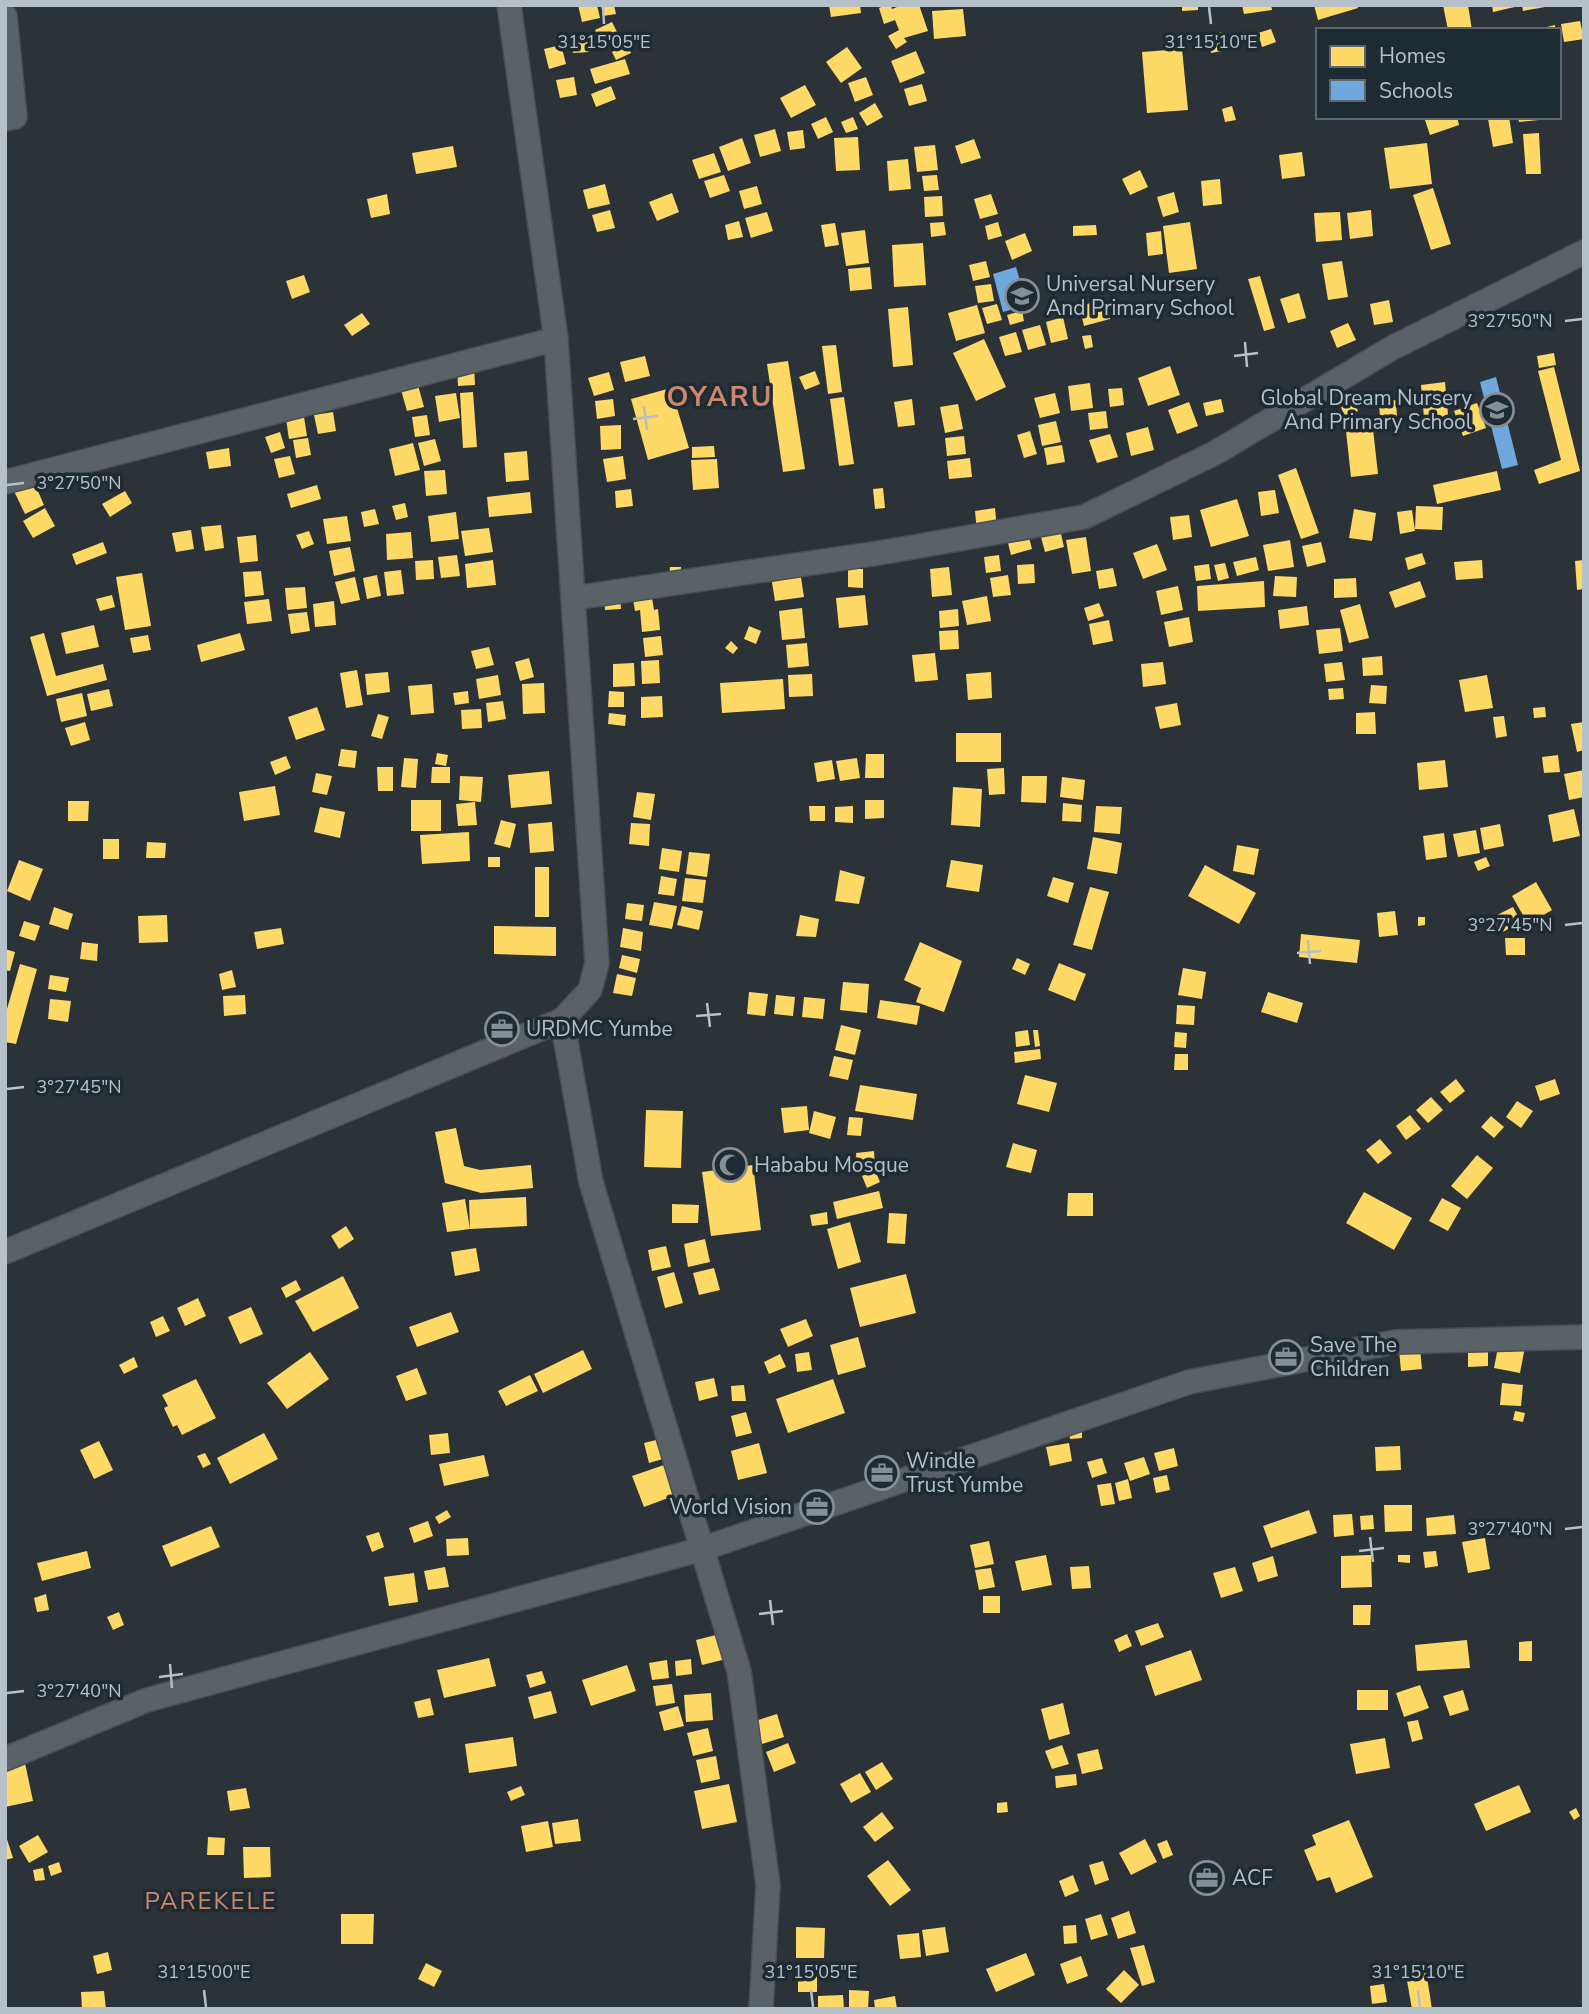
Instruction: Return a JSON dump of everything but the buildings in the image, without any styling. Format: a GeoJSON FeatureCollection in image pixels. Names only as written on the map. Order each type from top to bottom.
{"type":"FeatureCollection","features":[{"type":"Feature","properties":{"kind":"street"},"geometry":{"type":"LineString","coordinates":[[5,1252],[562,1020],[590,990],[597,963],[556,339],[509,5]]}},
{"type":"Feature","properties":{"kind":"street"},"geometry":{"type":"LineString","coordinates":[[5,16],[15,117],[5,119]]}},
{"type":"Feature","properties":{"kind":"street"},"geometry":{"type":"LineString","coordinates":[[574,598],[879,553],[1084,517],[1214,453],[1392,348],[1584,252]]}},
{"type":"Feature","properties":{"kind":"street"},"geometry":{"type":"LineString","coordinates":[[5,482],[556,339]]}},
{"type":"Feature","properties":{"kind":"street"},"geometry":{"type":"LineString","coordinates":[[562,1020],[591,1182],[739,1671],[768,1885],[761,2009]]}},
{"type":"Feature","properties":{"kind":"street"},"geometry":{"type":"LineString","coordinates":[[5,1759],[147,1700],[702,1549],[1189,1382],[1395,1342],[1584,1337]]}},
{"type":"Feature","properties":{"kind":"place","name":"Universal Nursery And Primary School"},"geometry":{"type":"Point","coordinates":[1022,296]}},
{"type":"Feature","properties":{"kind":"place","name":"Global Dream Nursery And Primary School"},"geometry":{"type":"Point","coordinates":[1497,410]}},
{"type":"Feature","properties":{"kind":"place","name":"URDMC Yumbe"},"geometry":{"type":"Point","coordinates":[502,1029]}},
{"type":"Feature","properties":{"kind":"place","name":"Hababu Mosque"},"geometry":{"type":"Point","coordinates":[730,1165]}},
{"type":"Feature","properties":{"kind":"place","name":"Save The Children"},"geometry":{"type":"Point","coordinates":[1286,1357]}},
{"type":"Feature","properties":{"kind":"place","name":"Windle Trust Yumbe"},"geometry":{"type":"Point","coordinates":[882,1473]}},
{"type":"Feature","properties":{"kind":"place","name":"World Vision"},"geometry":{"type":"Point","coordinates":[817,1507]}},
{"type":"Feature","properties":{"kind":"place","name":"ACF"},"geometry":{"type":"Point","coordinates":[1207,1878]}},
{"type":"Feature","properties":{"kind":"district","name":"OYARU"},"geometry":{"type":"Point","coordinates":[720,397]}},
{"type":"Feature","properties":{"kind":"district","name":"PAREKELE"},"geometry":{"type":"Point","coordinates":[211,1901]}}]}
